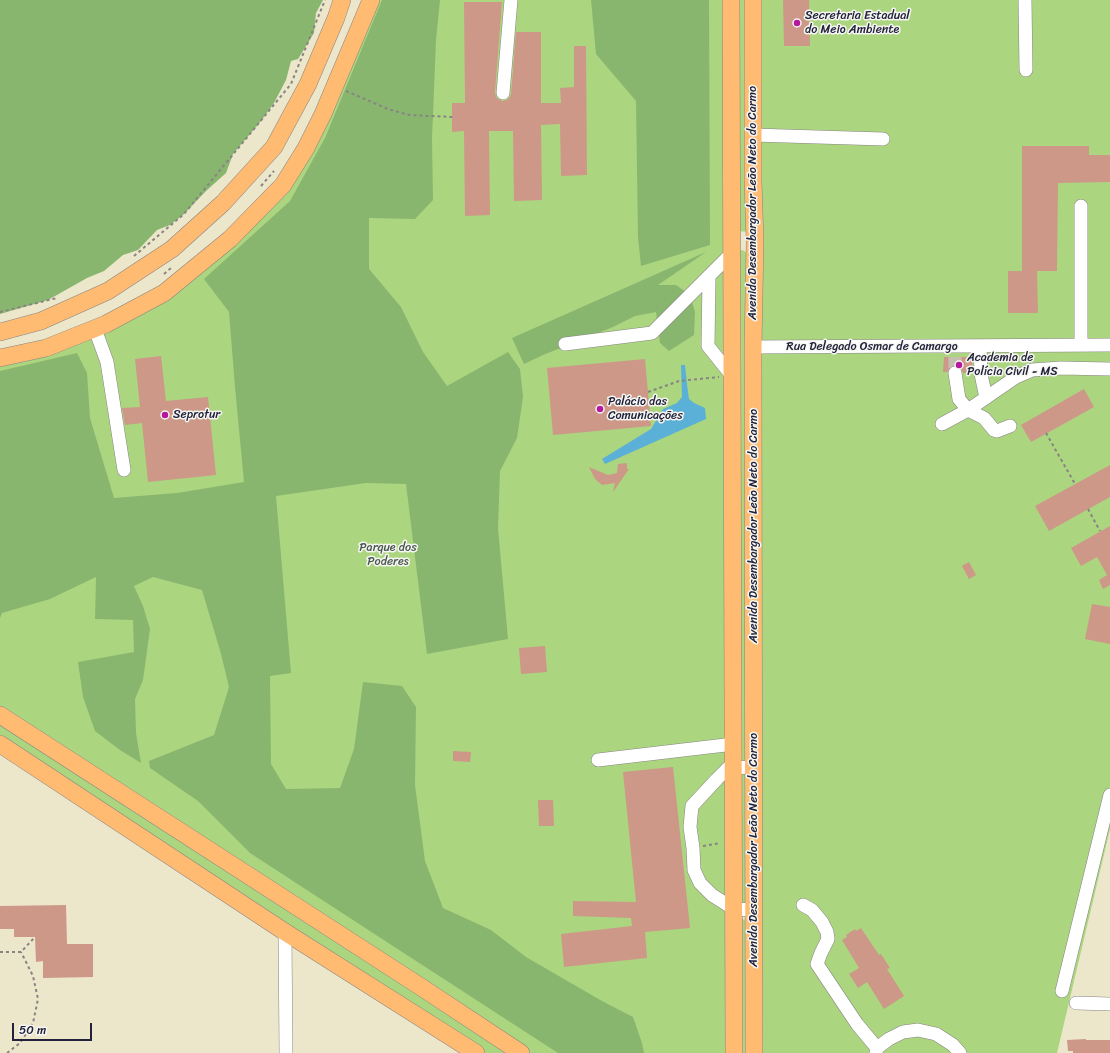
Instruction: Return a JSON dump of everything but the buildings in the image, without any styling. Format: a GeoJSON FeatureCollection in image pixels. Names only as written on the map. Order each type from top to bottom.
{"type":"FeatureCollection","features":[{"type":"Feature","properties":{"kind":"main road"},"geometry":{"type":"LineString","coordinates":[[19,354],[7,330],[41,321],[108,291],[172,249],[223,203],[274,147],[308,84],[342,0]]}},
{"type":"Feature","properties":{"kind":"main road"},"geometry":{"type":"LineString","coordinates":[[0,358],[46,348],[106,324],[164,293],[230,239],[283,185],[306,148],[320,121],[371,0]]}},
{"type":"Feature","properties":{"kind":"main road","name":"Avenida Desembargador Leão Neto do Carmo"},"geometry":{"type":"LineString","coordinates":[[731,0],[734,1053]]}},
{"type":"Feature","properties":{"kind":"main road","name":"Avenida Desembargador Leão Neto do Carmo"},"geometry":{"type":"LineString","coordinates":[[753,0],[754,1053]]}},
{"type":"Feature","properties":{"kind":"main road"},"geometry":{"type":"LineString","coordinates":[[732,248],[754,241]]}},
{"type":"Feature","properties":{"kind":"main road"},"geometry":{"type":"LineString","coordinates":[[0,715],[522,1053]]}},
{"type":"Feature","properties":{"kind":"main road"},"geometry":{"type":"LineString","coordinates":[[0,744],[285,932],[476,1053]]}},
{"type":"Feature","properties":{"kind":"main road"},"geometry":{"type":"LineString","coordinates":[[114,820],[130,799]]}},
{"type":"Feature","properties":{"kind":"street"},"geometry":{"type":"LineString","coordinates":[[504,93],[511,0]]}},
{"type":"Feature","properties":{"kind":"street"},"geometry":{"type":"LineString","coordinates":[[1025,0],[1026,70]]}},
{"type":"Feature","properties":{"kind":"street"},"geometry":{"type":"LineString","coordinates":[[753,135],[883,139]]}},
{"type":"Feature","properties":{"kind":"street"},"geometry":{"type":"LineString","coordinates":[[1081,206],[1081,345]]}},
{"type":"Feature","properties":{"kind":"street"},"geometry":{"type":"LineString","coordinates":[[565,344],[652,333],[709,276],[732,248]]}},
{"type":"Feature","properties":{"kind":"street"},"geometry":{"type":"LineString","coordinates":[[709,276],[708,346],[732,376]]}},
{"type":"Feature","properties":{"kind":"street"},"geometry":{"type":"LineString","coordinates":[[95,328],[107,362],[124,470]]}},
{"type":"Feature","properties":{"kind":"street","name":"Rua Delegado Osmar de Camargo"},"geometry":{"type":"LineString","coordinates":[[753,347],[955,351],[980,346],[1110,345]]}},
{"type":"Feature","properties":{"kind":"street"},"geometry":{"type":"LineString","coordinates":[[980,346],[981,374],[986,398]]}},
{"type":"Feature","properties":{"kind":"street"},"geometry":{"type":"LineString","coordinates":[[942,424],[968,410],[1016,377],[1032,370],[1061,368],[1110,369]]}},
{"type":"Feature","properties":{"kind":"street"},"geometry":{"type":"LineString","coordinates":[[955,373],[959,399],[968,410],[984,418],[994,430],[997,431],[1010,426]]}},
{"type":"Feature","properties":{"kind":"street"},"geometry":{"type":"LineString","coordinates":[[598,760],[734,744]]}},
{"type":"Feature","properties":{"kind":"street"},"geometry":{"type":"LineString","coordinates":[[754,767],[728,768],[692,806],[690,827],[694,870],[700,883],[712,895],[734,909],[754,910]]}},
{"type":"Feature","properties":{"kind":"street"},"geometry":{"type":"LineString","coordinates":[[1062,991],[1110,795]]}},
{"type":"Feature","properties":{"kind":"street"},"geometry":{"type":"LineString","coordinates":[[804,905],[812,910],[822,922],[827,932],[828,939],[817,964],[877,1051],[889,1039],[903,1032],[918,1030],[936,1034],[953,1045],[960,1053]]}},
{"type":"Feature","properties":{"kind":"street"},"geometry":{"type":"LineString","coordinates":[[285,932],[286,1053]]}},
{"type":"Feature","properties":{"kind":"street"},"geometry":{"type":"LineString","coordinates":[[1076,1003],[1110,1004]]}},
{"type":"Feature","properties":{"kind":"path"},"geometry":{"type":"LineString","coordinates":[[130,260],[184,214],[291,84],[325,0]]}},
{"type":"Feature","properties":{"kind":"path"},"geometry":{"type":"LineString","coordinates":[[335,86],[388,109],[410,115],[452,117]]}},
{"type":"Feature","properties":{"kind":"path"},"geometry":{"type":"LineString","coordinates":[[0,312],[57,298]]}},
{"type":"Feature","properties":{"kind":"path"},"geometry":{"type":"LineString","coordinates":[[648,392],[679,381],[732,376]]}},
{"type":"Feature","properties":{"kind":"path"},"geometry":{"type":"LineString","coordinates":[[1046,433],[1075,484]]}},
{"type":"Feature","properties":{"kind":"path"},"geometry":{"type":"LineString","coordinates":[[1088,509],[1100,531]]}},
{"type":"Feature","properties":{"kind":"path"},"geometry":{"type":"LineString","coordinates":[[0,952],[21,952],[36,937]]}},
{"type":"Feature","properties":{"kind":"path"},"geometry":{"type":"LineString","coordinates":[[7,1053],[20,1044],[33,1023],[38,999],[33,976],[21,952]]}},
{"type":"Feature","properties":{"kind":"green space"},"geometry":{"type":"Polygon","coordinates":[[[0,0],[323,0],[316,13],[314,33],[298,59],[291,61],[286,80],[274,103],[233,154],[226,173],[184,214],[170,225],[157,230],[138,250],[123,255],[104,271],[87,278],[48,300],[0,314],[0,0]]]}},
{"type":"Feature","properties":{"kind":"green space","name":"Parque dos Poderes"},"geometry":{"type":"Polygon","coordinates":[[[371,0],[731,0],[734,1053],[521,1053],[0,715],[0,358],[164,293],[283,185],[371,0]]]}},
{"type":"Feature","properties":{"kind":"green space"},"geometry":{"type":"Polygon","coordinates":[[[382,0],[440,0],[436,40],[432,139],[433,200],[415,219],[369,218],[369,269],[401,307],[423,352],[447,386],[508,352],[520,369],[523,397],[517,438],[500,471],[498,528],[508,639],[427,654],[406,484],[366,483],[276,496],[291,673],[270,676],[271,764],[286,789],[340,788],[354,749],[363,682],[402,686],[416,707],[415,785],[425,861],[443,908],[491,930],[526,957],[602,1001],[633,1017],[644,1053],[558,1053],[250,853],[198,801],[150,768],[149,761],[214,735],[229,687],[202,590],[153,577],[134,586],[143,606],[150,629],[143,680],[135,699],[136,733],[141,763],[120,750],[95,731],[83,697],[78,662],[134,652],[133,620],[95,619],[96,577],[50,599],[2,613],[0,618],[0,371],[77,353],[87,373],[90,418],[114,498],[177,493],[244,482],[229,312],[204,279],[290,201],[325,138],[382,0]]]}},
{"type":"Feature","properties":{"kind":"green space"},"geometry":{"type":"Polygon","coordinates":[[[591,0],[709,0],[710,245],[641,266],[638,237],[636,101],[596,54],[591,0]]]}},
{"type":"Feature","properties":{"kind":"green space"},"geometry":{"type":"Polygon","coordinates":[[[737,0],[751,0],[750,232],[737,231],[737,0]]]}},
{"type":"Feature","properties":{"kind":"green space"},"geometry":{"type":"Polygon","coordinates":[[[753,0],[1110,0],[1110,829],[1057,1053],[754,1053],[753,0]]]}},
{"type":"Feature","properties":{"kind":"green space"},"geometry":{"type":"Polygon","coordinates":[[[742,250],[748,253],[750,760],[744,762],[738,760],[736,252],[742,250]]]}},
{"type":"Feature","properties":{"kind":"green space"},"geometry":{"type":"Polygon","coordinates":[[[706,252],[658,285],[676,285],[690,295],[695,312],[694,335],[669,351],[660,343],[656,312],[635,316],[613,327],[524,364],[512,338],[706,252]]]}},
{"type":"Feature","properties":{"kind":"green space"},"geometry":{"type":"Polygon","coordinates":[[[0,721],[509,1053],[482,1053],[0,739],[0,721]]]}},
{"type":"Feature","properties":{"kind":"green space"},"geometry":{"type":"Polygon","coordinates":[[[748,770],[746,903],[741,903],[739,771],[748,770]]]}},
{"type":"Feature","properties":{"kind":"green space"},"geometry":{"type":"Polygon","coordinates":[[[741,919],[746,920],[750,1053],[739,1053],[741,919]]]}},
{"type":"Feature","properties":{"kind":"water"},"geometry":{"type":"Polygon","coordinates":[[[681,365],[685,365],[689,399],[705,408],[706,419],[605,464],[602,459],[651,429],[663,409],[677,403],[682,397],[681,365]]]}},
{"type":"Feature","properties":{"kind":"tunnel"},"geometry":{"type":"LineString","coordinates":[[955,357],[955,373]]}},
{"type":"Feature","properties":{"kind":"place","name":"Secretaria Estadual do Meio Ambiente"},"geometry":{"type":"Point","coordinates":[797,23]}},
{"type":"Feature","properties":{"kind":"place","name":"Academia de Polícia Civil - MS"},"geometry":{"type":"Point","coordinates":[959,365]}},
{"type":"Feature","properties":{"kind":"place","name":"Palácio das Comunicações"},"geometry":{"type":"Point","coordinates":[600,409]}},
{"type":"Feature","properties":{"kind":"place","name":"Seprotur"},"geometry":{"type":"Point","coordinates":[165,415]}}]}
